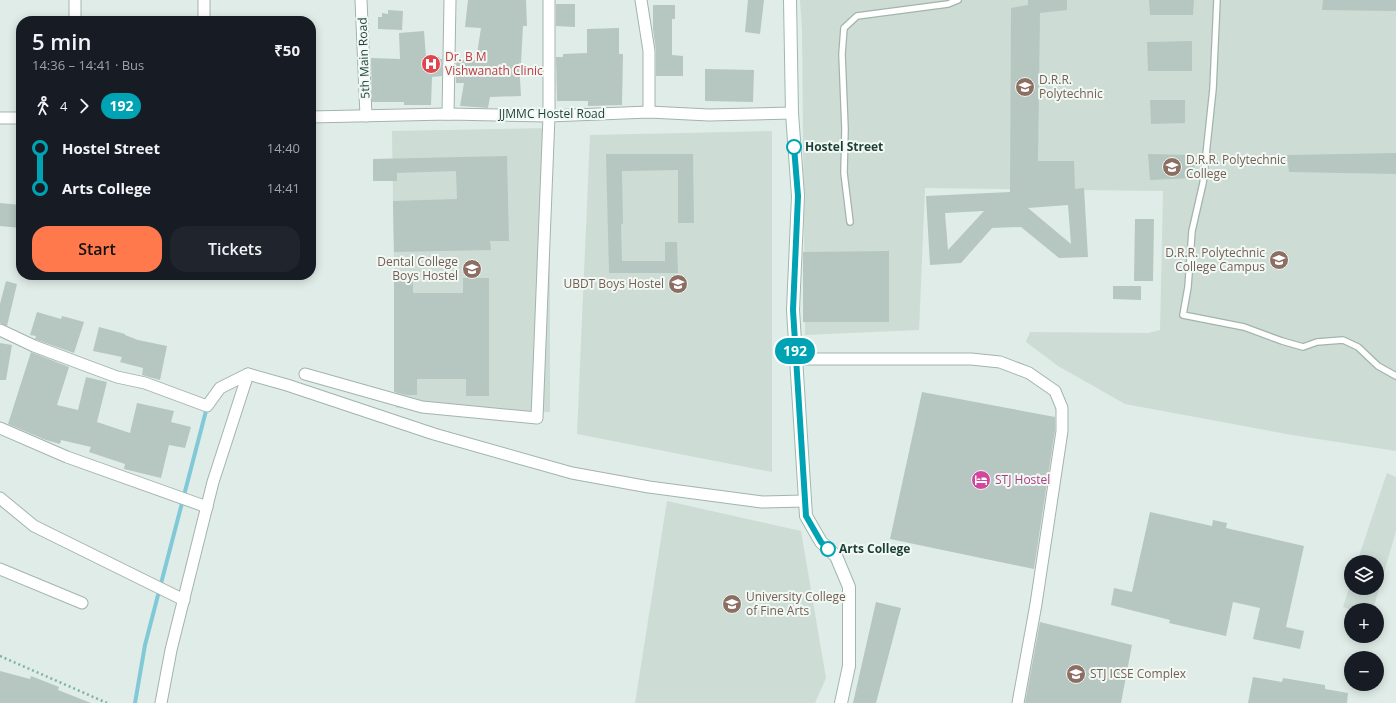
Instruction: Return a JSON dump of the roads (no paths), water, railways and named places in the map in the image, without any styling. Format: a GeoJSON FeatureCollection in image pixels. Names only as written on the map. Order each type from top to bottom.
{"type":"FeatureCollection","features":[{"type":"Feature","properties":{"kind":"street"},"geometry":{"type":"LineString","coordinates":[[75,0],[75,16]]}},
{"type":"Feature","properties":{"kind":"street"},"geometry":{"type":"LineString","coordinates":[[204,0],[204,16]]}},
{"type":"Feature","properties":{"kind":"street","name":"5th Main Road"},"geometry":{"type":"LineString","coordinates":[[361,0],[366,116]]}},
{"type":"Feature","properties":{"kind":"street"},"geometry":{"type":"LineString","coordinates":[[448,114],[450,0]]}},
{"type":"Feature","properties":{"kind":"street"},"geometry":{"type":"LineString","coordinates":[[305,374],[422,407],[537,418],[549,116],[549,0]]}},
{"type":"Feature","properties":{"kind":"street"},"geometry":{"type":"LineString","coordinates":[[641,0],[649,51],[649,112]]}},
{"type":"Feature","properties":{"kind":"street"},"geometry":{"type":"LineString","coordinates":[[790,0],[792,113],[798,196],[793,310],[806,516],[821,542],[836,556],[849,588],[849,666],[841,703]]}},
{"type":"Feature","properties":{"kind":"street","name":"JJMMC Hostel Road"},"geometry":{"type":"LineString","coordinates":[[316,117],[448,114],[549,116],[649,112],[709,115],[792,113]]}},
{"type":"Feature","properties":{"kind":"street"},"geometry":{"type":"LineString","coordinates":[[0,118],[16,118]]}},
{"type":"Feature","properties":{"kind":"street"},"geometry":{"type":"LineString","coordinates":[[0,330],[34,346],[117,377],[145,384],[207,406],[220,388],[248,374],[287,385],[434,434],[572,473],[649,487],[762,502],[805,501]]}},
{"type":"Feature","properties":{"kind":"street"},"geometry":{"type":"LineString","coordinates":[[795,359],[971,359],[1000,362],[1029,373],[1055,391],[1062,408],[1062,432],[1036,604],[1018,703]]}},
{"type":"Feature","properties":{"kind":"street"},"geometry":{"type":"LineString","coordinates":[[161,703],[171,650],[213,482],[248,374]]}},
{"type":"Feature","properties":{"kind":"street"},"geometry":{"type":"LineString","coordinates":[[0,428],[67,457],[207,508]]}},
{"type":"Feature","properties":{"kind":"street"},"geometry":{"type":"LineString","coordinates":[[0,498],[34,526],[184,600]]}},
{"type":"Feature","properties":{"kind":"street"},"geometry":{"type":"LineString","coordinates":[[0,569],[82,603]]}},
{"type":"Feature","properties":{"kind":"lane"},"geometry":{"type":"LineString","coordinates":[[850,222],[844,173],[842,54],[844,28],[857,16],[948,4],[958,0]]}},
{"type":"Feature","properties":{"kind":"lane"},"geometry":{"type":"LineString","coordinates":[[1217,0],[1213,89],[1203,183],[1192,231],[1188,287],[1183,315],[1244,327],[1303,347],[1317,342],[1343,340],[1358,347],[1378,366],[1396,376]]}},
{"type":"Feature","properties":{"kind":"waterway"},"geometry":{"type":"LineString","coordinates":[[135,703],[145,645],[207,407]]}},
{"type":"Feature","properties":{"kind":"place","name":"Dr. B M Vishwanath Clinic"},"geometry":{"type":"Point","coordinates":[431,64]}},
{"type":"Feature","properties":{"kind":"place","name":"D.R.R. Polytechnic"},"geometry":{"type":"Point","coordinates":[1025,87]}},
{"type":"Feature","properties":{"kind":"place","name":"Hostel Street"},"geometry":{"type":"Point","coordinates":[794,147]}},
{"type":"Feature","properties":{"kind":"place","name":"D.R.R. Polytechnic College"},"geometry":{"type":"Point","coordinates":[1172,167]}},
{"type":"Feature","properties":{"kind":"place","name":"D.R.R. Polytechnic College Campus"},"geometry":{"type":"Point","coordinates":[1279,260]}},
{"type":"Feature","properties":{"kind":"place","name":"Dental College Boys Hostel"},"geometry":{"type":"Point","coordinates":[472,269]}},
{"type":"Feature","properties":{"kind":"place","name":"UBDT Boys Hostel"},"geometry":{"type":"Point","coordinates":[678,284]}},
{"type":"Feature","properties":{"kind":"place","name":"STJ Hostel"},"geometry":{"type":"Point","coordinates":[981,480]}},
{"type":"Feature","properties":{"kind":"place","name":"Arts College"},"geometry":{"type":"Point","coordinates":[828,549]}},
{"type":"Feature","properties":{"kind":"place","name":"University College of Fine Arts"},"geometry":{"type":"Point","coordinates":[732,604]}},
{"type":"Feature","properties":{"kind":"place","name":"STJ ICSE Complex"},"geometry":{"type":"Point","coordinates":[1076,674]}}]}
